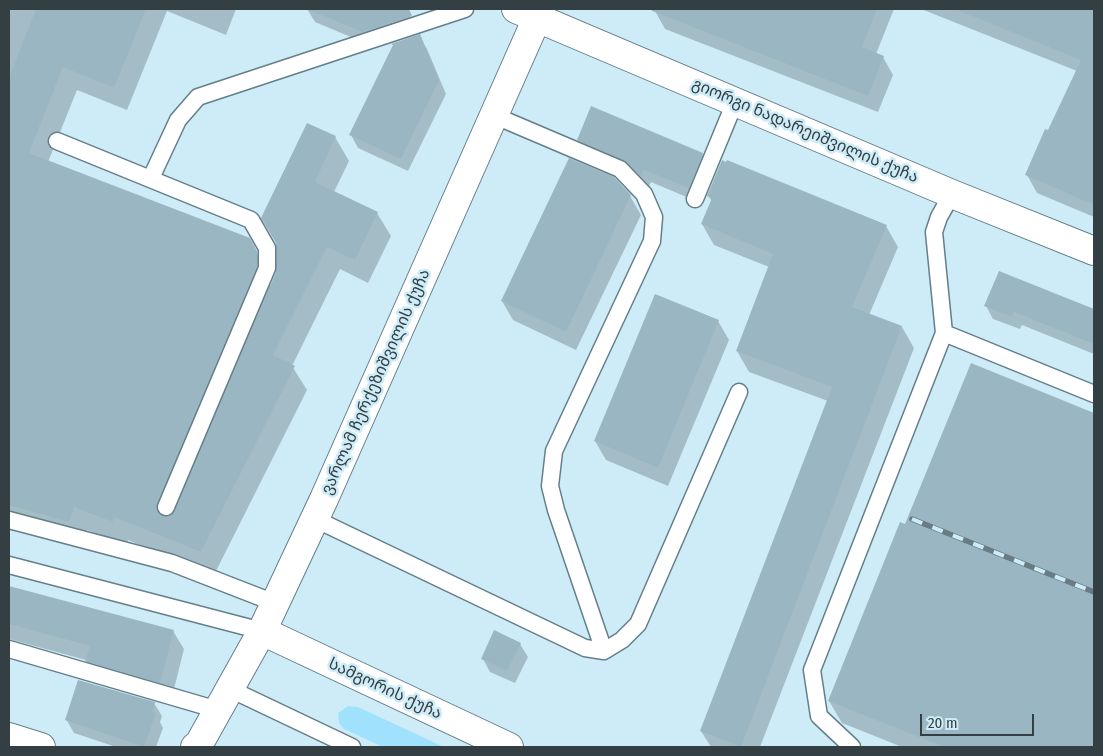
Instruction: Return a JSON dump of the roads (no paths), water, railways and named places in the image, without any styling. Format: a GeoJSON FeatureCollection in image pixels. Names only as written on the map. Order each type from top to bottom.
{"type":"FeatureCollection","features":[{"type":"Feature","properties":{"kind":"street","name":"გიორგი ნადარეიშვილის ქუჩა"},"geometry":{"type":"LineString","coordinates":[[531,12],[735,102],[952,194],[1094,251]]}},
{"type":"Feature","properties":{"kind":"street","name":"ვარლამ ჩერქეზიშვილის ქუჩა"},"geometry":{"type":"LineString","coordinates":[[195,747],[199,744],[262,631],[314,519],[493,115],[531,12]]}},
{"type":"Feature","properties":{"kind":"street","name":"სამგორის ქუჩა"},"geometry":{"type":"LineString","coordinates":[[262,631],[509,747]]}},
{"type":"Feature","properties":{"kind":"street"},"geometry":{"type":"LineString","coordinates":[[9,737],[41,747]]}},
{"type":"Feature","properties":{"kind":"lane"},"geometry":{"type":"LineString","coordinates":[[151,178],[178,120],[198,97],[465,9]]}},
{"type":"Feature","properties":{"kind":"lane"},"geometry":{"type":"LineString","coordinates":[[695,200],[735,102]]}},
{"type":"Feature","properties":{"kind":"lane"},"geometry":{"type":"LineString","coordinates":[[493,115],[620,169],[644,194],[654,217],[652,241],[554,451],[550,486],[556,510],[604,651]]}},
{"type":"Feature","properties":{"kind":"lane"},"geometry":{"type":"LineString","coordinates":[[57,141],[251,220],[267,248],[267,268],[166,507]]}},
{"type":"Feature","properties":{"kind":"lane"},"geometry":{"type":"LineString","coordinates":[[852,747],[819,716],[812,670],[944,333],[934,232],[939,217],[952,194]]}},
{"type":"Feature","properties":{"kind":"lane"},"geometry":{"type":"LineString","coordinates":[[944,333],[1094,394]]}},
{"type":"Feature","properties":{"kind":"lane"},"geometry":{"type":"LineString","coordinates":[[314,519],[585,648],[604,651],[622,640],[638,624],[739,392]]}},
{"type":"Feature","properties":{"kind":"lane"},"geometry":{"type":"LineString","coordinates":[[9,520],[172,563],[275,603]]}},
{"type":"Feature","properties":{"kind":"lane"},"geometry":{"type":"LineString","coordinates":[[9,565],[262,631]]}},
{"type":"Feature","properties":{"kind":"lane"},"geometry":{"type":"LineString","coordinates":[[9,649],[224,699],[352,747]]}},
{"type":"Feature","properties":{"kind":"railway"},"geometry":{"type":"LineString","coordinates":[[912,519],[1094,592]]}}]}
